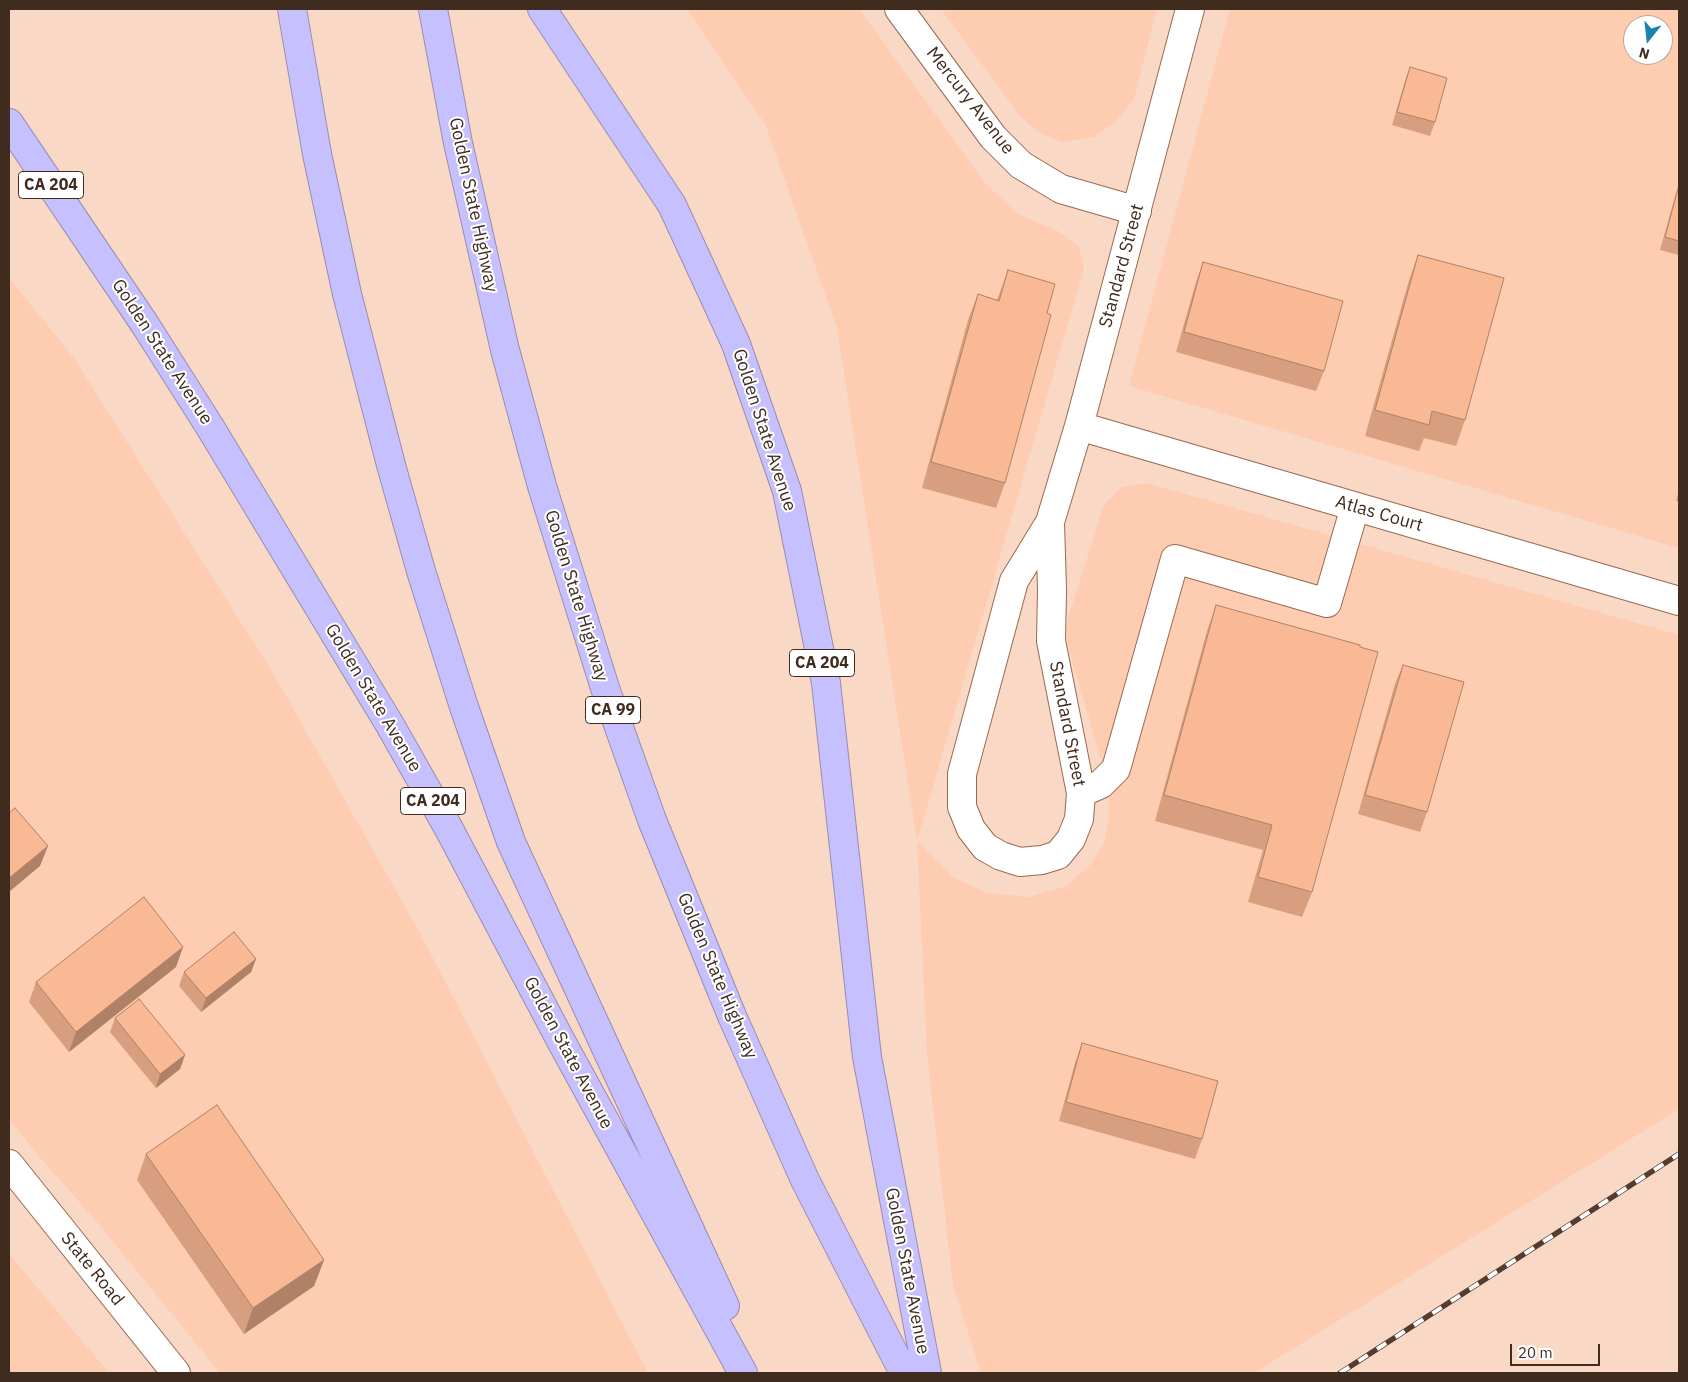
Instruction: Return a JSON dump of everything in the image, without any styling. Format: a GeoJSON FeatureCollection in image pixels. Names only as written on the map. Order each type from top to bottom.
{"type":"FeatureCollection","features":[{"type":"Feature","properties":{"kind":"highway"},"geometry":{"type":"LineString","coordinates":[[292,9],[317,154],[350,303],[391,466],[421,571],[464,707],[511,842],[756,1373]]}},
{"type":"Feature","properties":{"kind":"highway","name":"Golden State Highway"},"geometry":{"type":"LineString","coordinates":[[434,9],[458,143],[505,350],[542,486],[605,688],[652,820],[732,1016],[805,1180],[904,1373]]}},
{"type":"Feature","properties":{"kind":"highway","name":"Golden State Avenue"},"geometry":{"type":"LineString","coordinates":[[542,9],[672,205],[736,344],[787,491],[826,683],[867,1057],[927,1373]]}},
{"type":"Feature","properties":{"kind":"highway","name":"Golden State Avenue"},"geometry":{"type":"LineString","coordinates":[[9,123],[144,323],[210,427],[390,725],[449,829],[561,1041],[743,1373]]}},
{"type":"Feature","properties":{"kind":"street","name":"Mercury Avenue"},"geometry":{"type":"LineString","coordinates":[[899,9],[993,137],[1021,165],[1061,190],[1136,211]]}},
{"type":"Feature","properties":{"kind":"street","name":"Standard Street"},"geometry":{"type":"LineString","coordinates":[[1050,522],[1052,590],[1050,641],[1081,792],[1079,819],[1071,839],[1058,854],[1042,860],[1020,862],[1001,856],[985,847],[971,829],[962,807],[962,774],[1014,581],[1050,522],[1079,426],[1190,9]]}},
{"type":"Feature","properties":{"kind":"street","name":"Atlas Court"},"geometry":{"type":"LineString","coordinates":[[1079,426],[1679,601]]}},
{"type":"Feature","properties":{"kind":"street"},"geometry":{"type":"LineString","coordinates":[[1081,792],[1101,784],[1116,769],[1175,559],[1327,602],[1355,506]]}},
{"type":"Feature","properties":{"kind":"street","name":"State Road"},"geometry":{"type":"LineString","coordinates":[[9,1164],[176,1373]]}},
{"type":"Feature","properties":{"kind":"shaded area"},"geometry":{"type":"Polygon","coordinates":[[[687,9],[859,9],[985,183],[1018,214],[1058,231],[1079,246],[1084,269],[917,841],[837,328],[765,124],[687,9]]]}},
{"type":"Feature","properties":{"kind":"shaded area"},"geometry":{"type":"Polygon","coordinates":[[[941,9],[1157,9],[1134,99],[1116,121],[1094,137],[1062,142],[1039,133],[1020,116],[941,9]]]}},
{"type":"Feature","properties":{"kind":"shaded area"},"geometry":{"type":"Polygon","coordinates":[[[1230,9],[1679,9],[1679,548],[1129,386],[1230,9]]]}},
{"type":"Feature","properties":{"kind":"shaded area"},"geometry":{"type":"Polygon","coordinates":[[[9,278],[74,358],[276,678],[421,935],[648,1373],[220,1373],[97,1222],[9,1119],[9,278]]]}},
{"type":"Feature","properties":{"kind":"shaded area"},"geometry":{"type":"Polygon","coordinates":[[[1147,483],[1679,635],[1679,1109],[1254,1373],[981,1373],[953,1285],[927,1053],[917,841],[953,877],[987,893],[1029,897],[1066,886],[1090,865],[1104,844],[1109,819],[1109,788],[1067,642],[1068,618],[1104,505],[1122,487],[1147,483]]]}},
{"type":"Feature","properties":{"kind":"shaded area"},"geometry":{"type":"Polygon","coordinates":[[[9,1254],[109,1373],[9,1373],[9,1254]]]}},
{"type":"Feature","properties":{"kind":"building"},"geometry":{"type":"Polygon","coordinates":[[[1410,67],[1447,78],[1435,122],[1397,112],[1410,67]]]}},
{"type":"Feature","properties":{"kind":"building"},"geometry":{"type":"Polygon","coordinates":[[[1679,185],[1679,241],[1665,237],[1679,185]]]}},
{"type":"Feature","properties":{"kind":"building"},"geometry":{"type":"Polygon","coordinates":[[[1418,255],[1504,278],[1465,420],[1432,411],[1429,425],[1375,410],[1418,255]]]}},
{"type":"Feature","properties":{"kind":"building"},"geometry":{"type":"Polygon","coordinates":[[[1203,262],[1343,301],[1324,371],[1184,332],[1203,262]]]}},
{"type":"Feature","properties":{"kind":"building"},"geometry":{"type":"Polygon","coordinates":[[[1008,270],[1055,284],[1047,313],[1051,315],[1005,483],[931,462],[978,294],[999,301],[1008,270]]]}},
{"type":"Feature","properties":{"kind":"building"},"geometry":{"type":"Polygon","coordinates":[[[1216,605],[1360,645],[1360,647],[1378,652],[1312,892],[1258,877],[1272,825],[1164,795],[1216,605]]]}},
{"type":"Feature","properties":{"kind":"building"},"geometry":{"type":"Polygon","coordinates":[[[1403,665],[1464,682],[1427,812],[1365,795],[1403,665]]]}},
{"type":"Feature","properties":{"kind":"building"},"geometry":{"type":"Polygon","coordinates":[[[15,808],[48,846],[9,878],[9,813],[15,808]]]}},
{"type":"Feature","properties":{"kind":"building"},"geometry":{"type":"Polygon","coordinates":[[[144,897],[183,947],[76,1032],[36,982],[144,897]]]}},
{"type":"Feature","properties":{"kind":"building"},"geometry":{"type":"Polygon","coordinates":[[[234,932],[256,959],[206,998],[184,972],[234,932]]]}},
{"type":"Feature","properties":{"kind":"building"},"geometry":{"type":"Polygon","coordinates":[[[139,999],[185,1055],[160,1074],[115,1018],[139,999]]]}},
{"type":"Feature","properties":{"kind":"building"},"geometry":{"type":"Polygon","coordinates":[[[1082,1043],[1218,1081],[1202,1139],[1066,1102],[1082,1043]]]}},
{"type":"Feature","properties":{"kind":"building"},"geometry":{"type":"Polygon","coordinates":[[[217,1105],[324,1260],[253,1308],[146,1154],[217,1105]]]}},
{"type":"Feature","properties":{"kind":"railway"},"geometry":{"type":"LineString","coordinates":[[1340,1373],[1679,1154]]}}]}
